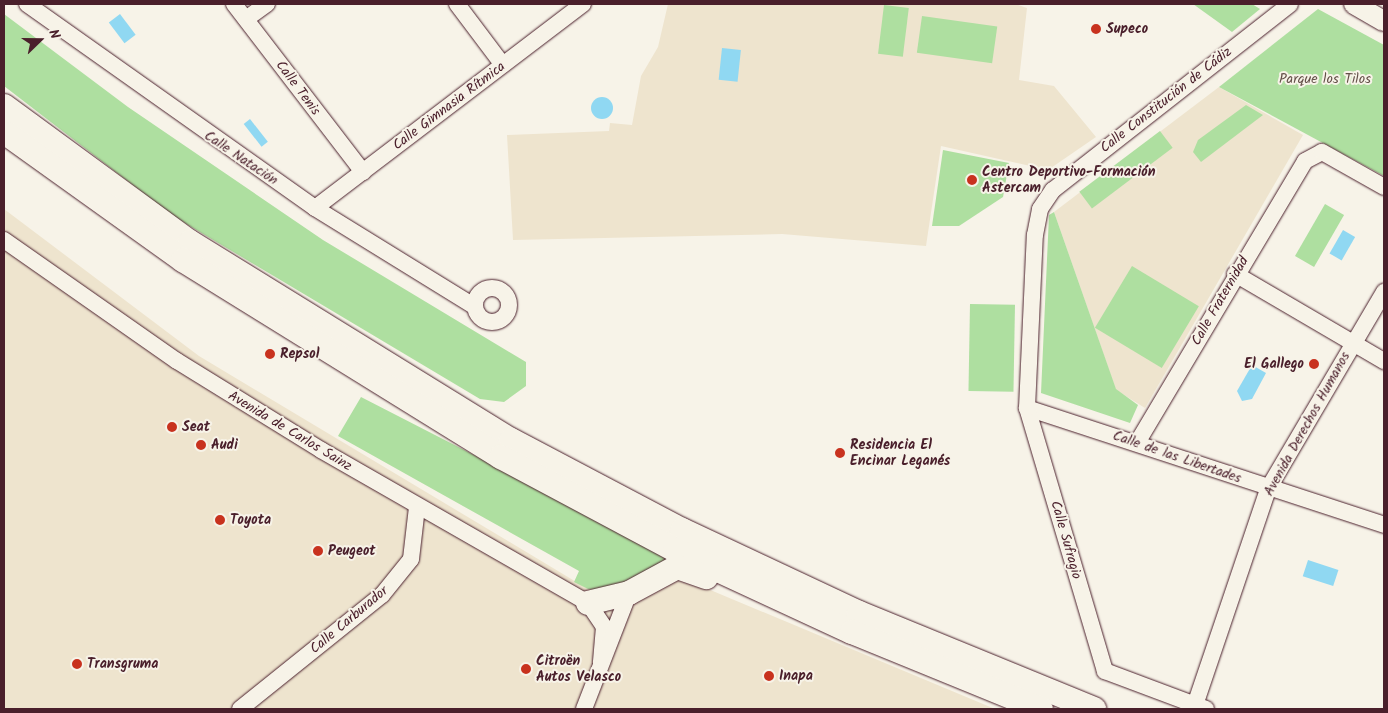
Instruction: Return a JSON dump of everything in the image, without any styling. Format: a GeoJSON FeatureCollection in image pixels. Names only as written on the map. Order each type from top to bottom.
{"type":"FeatureCollection","features":[{"type":"Feature","properties":{"kind":"highway"},"geometry":{"type":"LineString","coordinates":[[4,106],[190,242],[511,440],[682,530],[859,613],[1094,709]]}},
{"type":"Feature","properties":{"kind":"highway"},"geometry":{"type":"LineString","coordinates":[[4,132],[183,260],[501,457],[676,550],[852,632]]}},
{"type":"Feature","properties":{"kind":"highway"},"geometry":{"type":"LineString","coordinates":[[588,603],[628,593],[663,571],[684,568],[852,632],[1042,709]]}},
{"type":"Feature","properties":{"kind":"main road"},"geometry":{"type":"LineString","coordinates":[[1354,4],[1384,21]]}},
{"type":"Feature","properties":{"kind":"street","name":"Calle Natación"},"geometry":{"type":"LineString","coordinates":[[27,4],[315,208],[472,302]]}},
{"type":"Feature","properties":{"kind":"street","name":"Calle Tenis"},"geometry":{"type":"LineString","coordinates":[[234,4],[362,172]]}},
{"type":"Feature","properties":{"kind":"street"},"geometry":{"type":"LineString","coordinates":[[246,20],[267,4]]}},
{"type":"Feature","properties":{"kind":"street"},"geometry":{"type":"LineString","coordinates":[[457,4],[503,65]]}},
{"type":"Feature","properties":{"kind":"street","name":"Calle Gimnasia Rítmica"},"geometry":{"type":"LineString","coordinates":[[315,208],[583,4]]}},
{"type":"Feature","properties":{"kind":"street","name":"Calle Constitución de Cádiz"},"geometry":{"type":"LineString","coordinates":[[1027,408],[1035,236],[1046,199],[1290,4]]}},
{"type":"Feature","properties":{"kind":"street","name":"Calle Fraternidad"},"geometry":{"type":"LineString","coordinates":[[1137,443],[1235,274],[1304,161],[1322,152],[1384,187]]}},
{"type":"Feature","properties":{"kind":"street","name":"Avenida de Carlos Sainz"},"geometry":{"type":"LineString","coordinates":[[4,240],[177,361],[417,507],[588,603]]}},
{"type":"Feature","properties":{"kind":"street"},"geometry":{"type":"LineString","coordinates":[[1235,274],[1384,361]]}},
{"type":"Feature","properties":{"kind":"street","name":"Avenida Derechos Humanos"},"geometry":{"type":"LineString","coordinates":[[1200,707],[1268,489],[1384,292]]}},
{"type":"Feature","properties":{"kind":"street","name":"Calle de las Libertades"},"geometry":{"type":"LineString","coordinates":[[1027,408],[1137,443],[1268,489],[1384,525]]}},
{"type":"Feature","properties":{"kind":"street","name":"Calle Sufragio"},"geometry":{"type":"LineString","coordinates":[[1027,408],[1105,671],[1200,707]]}},
{"type":"Feature","properties":{"kind":"street","name":"Calle Carburador"},"geometry":{"type":"LineString","coordinates":[[240,709],[382,595],[411,559],[417,507]]}},
{"type":"Feature","properties":{"kind":"street"},"geometry":{"type":"LineString","coordinates":[[584,709],[628,593]]}},
{"type":"Feature","properties":{"kind":"street"},"geometry":{"type":"LineString","coordinates":[[588,603],[604,627],[601,663]]}},
{"type":"Feature","properties":{"kind":"shaded area"},"geometry":{"type":"Polygon","coordinates":[[[668,4],[1015,4],[1027,8],[1019,80],[1054,86],[1096,137],[1048,170],[941,146],[926,246],[782,234],[513,240],[507,135],[609,131],[610,123],[632,125],[641,76],[658,47],[668,4]]]}},
{"type":"Feature","properties":{"kind":"shaded area"},"geometry":{"type":"Polygon","coordinates":[[[1219,87],[1303,135],[1145,408],[1116,390],[1054,212],[1219,87]]]}},
{"type":"Feature","properties":{"kind":"shaded area"},"geometry":{"type":"Polygon","coordinates":[[[4,209],[199,356],[588,589],[677,576],[995,709],[4,709],[4,209]]]}},
{"type":"Feature","properties":{"kind":"green space"},"geometry":{"type":"Polygon","coordinates":[[[1193,4],[1252,4],[1260,9],[1232,32],[1193,4]]]}},
{"type":"Feature","properties":{"kind":"green space"},"geometry":{"type":"Polygon","coordinates":[[[884,5],[909,8],[903,57],[878,54],[884,5]]]}},
{"type":"Feature","properties":{"kind":"green space","name":"Parque los Tilos"},"geometry":{"type":"Polygon","coordinates":[[[1318,9],[1384,45],[1384,176],[1219,87],[1318,9]]]}},
{"type":"Feature","properties":{"kind":"green space"},"geometry":{"type":"Polygon","coordinates":[[[4,14],[128,107],[323,240],[526,362],[526,386],[504,402],[480,399],[173,216],[4,86],[4,14]]]}},
{"type":"Feature","properties":{"kind":"green space"},"geometry":{"type":"Polygon","coordinates":[[[922,16],[997,27],[992,63],[917,53],[922,16]]]}},
{"type":"Feature","properties":{"kind":"green space"},"geometry":{"type":"Polygon","coordinates":[[[1246,105],[1263,115],[1201,162],[1193,152],[1198,140],[1246,105]]]}},
{"type":"Feature","properties":{"kind":"green space"},"geometry":{"type":"Polygon","coordinates":[[[1160,131],[1173,148],[1092,209],[1079,192],[1160,131]]]}},
{"type":"Feature","properties":{"kind":"green space","name":"Centro Deportivo-Formación Astercam"},"geometry":{"type":"Polygon","coordinates":[[[943,150],[1009,163],[1003,197],[959,226],[932,226],[943,150]]]}},
{"type":"Feature","properties":{"kind":"green space"},"geometry":{"type":"Polygon","coordinates":[[[1325,204],[1344,215],[1314,267],[1295,256],[1325,204]]]}},
{"type":"Feature","properties":{"kind":"green space"},"geometry":{"type":"Polygon","coordinates":[[[1054,212],[1116,389],[1138,405],[1130,423],[1041,393],[1049,215],[1054,212]]]}},
{"type":"Feature","properties":{"kind":"green space"},"geometry":{"type":"Polygon","coordinates":[[[1132,266],[1199,306],[1162,368],[1095,328],[1132,266]]]}},
{"type":"Feature","properties":{"kind":"green space"},"geometry":{"type":"Polygon","coordinates":[[[970,304],[1015,305],[1013,392],[968,391],[970,304]]]}},
{"type":"Feature","properties":{"kind":"green space"},"geometry":{"type":"Polygon","coordinates":[[[361,397],[622,531],[672,563],[610,591],[588,589],[574,582],[579,571],[338,436],[361,397]]]}},
{"type":"Feature","properties":{"kind":"water"},"geometry":{"type":"Polygon","coordinates":[[[120,14],[136,35],[124,43],[109,22],[120,14]]]}},
{"type":"Feature","properties":{"kind":"water"},"geometry":{"type":"Polygon","coordinates":[[[722,48],[741,50],[738,82],[719,80],[722,48]]]}},
{"type":"Feature","properties":{"kind":"water"},"geometry":{"type":"Polygon","coordinates":[[[602,97],[610,100],[613,108],[610,116],[602,119],[594,116],[591,108],[594,100],[602,97]]]}},
{"type":"Feature","properties":{"kind":"water"},"geometry":{"type":"Polygon","coordinates":[[[250,119],[268,142],[262,147],[244,124],[250,119]]]}},
{"type":"Feature","properties":{"kind":"water"},"geometry":{"type":"Polygon","coordinates":[[[1343,230],[1355,237],[1342,260],[1330,253],[1343,230]]]}},
{"type":"Feature","properties":{"kind":"water"},"geometry":{"type":"Polygon","coordinates":[[[1252,365],[1266,373],[1252,399],[1242,401],[1237,391],[1252,365]]]}},
{"type":"Feature","properties":{"kind":"water"},"geometry":{"type":"Polygon","coordinates":[[[1308,560],[1338,570],[1333,586],[1303,576],[1308,560]]]}},
{"type":"Feature","properties":{"kind":"place","name":"Supeco"},"geometry":{"type":"Point","coordinates":[1096,29]}},
{"type":"Feature","properties":{"kind":"place","name":"Centro Deportivo-Formación Astercam"},"geometry":{"type":"Point","coordinates":[972,180]}},
{"type":"Feature","properties":{"kind":"place","name":"Repsol"},"geometry":{"type":"Point","coordinates":[270,354]}},
{"type":"Feature","properties":{"kind":"place","name":"El Gallego"},"geometry":{"type":"Point","coordinates":[1314,364]}},
{"type":"Feature","properties":{"kind":"place","name":"Seat"},"geometry":{"type":"Point","coordinates":[172,427]}},
{"type":"Feature","properties":{"kind":"place","name":"Audi"},"geometry":{"type":"Point","coordinates":[201,445]}},
{"type":"Feature","properties":{"kind":"place","name":"Residencia El Encinar Leganés"},"geometry":{"type":"Point","coordinates":[840,453]}},
{"type":"Feature","properties":{"kind":"place","name":"Toyota"},"geometry":{"type":"Point","coordinates":[220,520]}},
{"type":"Feature","properties":{"kind":"place","name":"Peugeot"},"geometry":{"type":"Point","coordinates":[318,551]}},
{"type":"Feature","properties":{"kind":"place","name":"Transgruma"},"geometry":{"type":"Point","coordinates":[77,664]}},
{"type":"Feature","properties":{"kind":"place","name":"Citroën Autos Velasco"},"geometry":{"type":"Point","coordinates":[526,669]}},
{"type":"Feature","properties":{"kind":"place","name":"Inapa"},"geometry":{"type":"Point","coordinates":[769,676]}}]}
